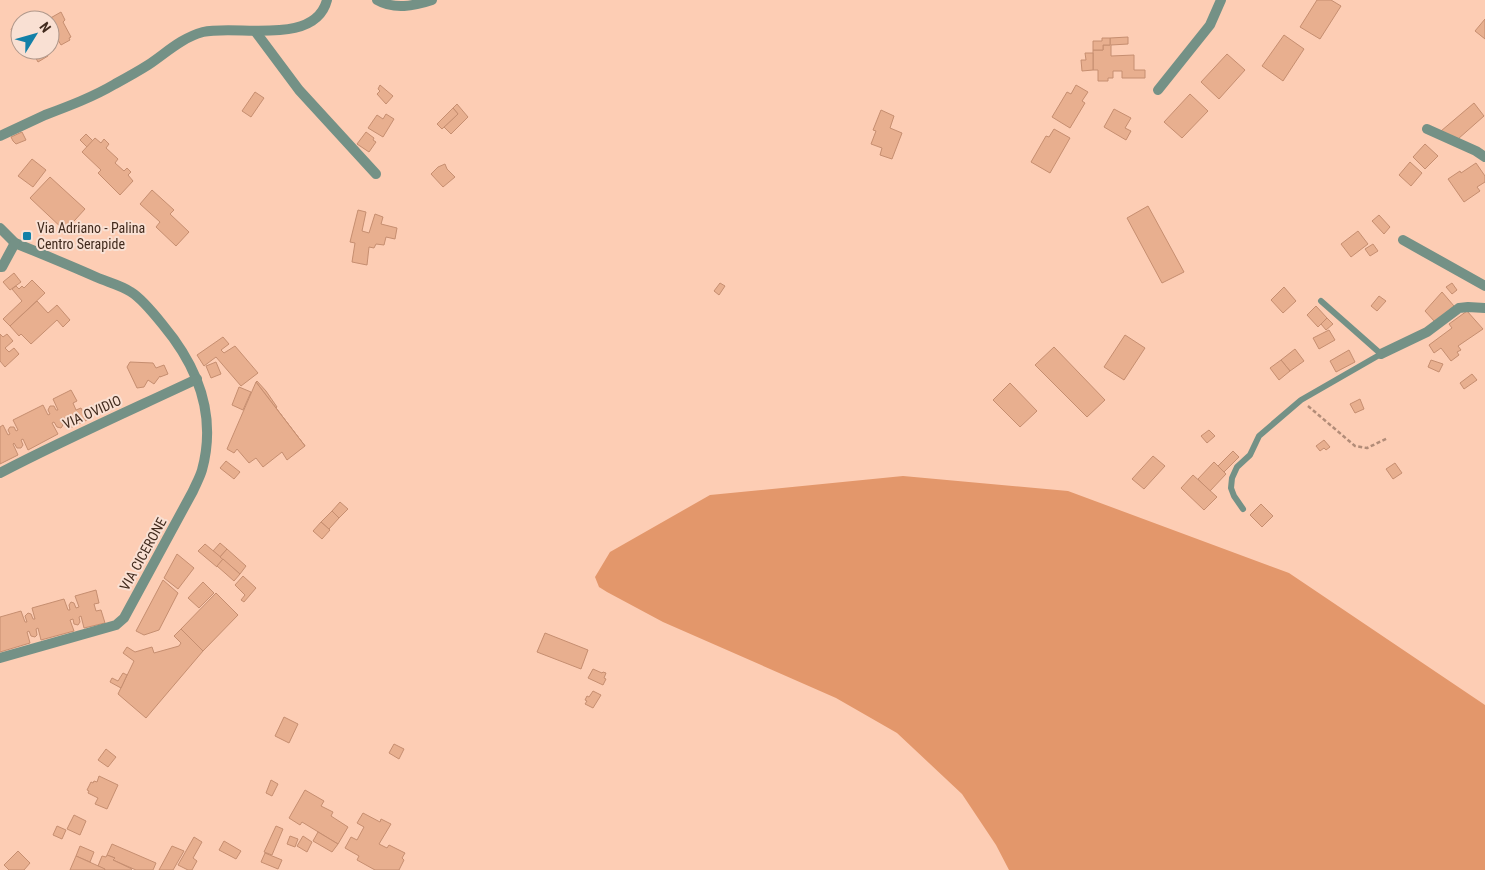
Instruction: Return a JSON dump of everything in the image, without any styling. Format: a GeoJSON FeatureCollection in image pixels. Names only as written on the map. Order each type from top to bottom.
{"type":"FeatureCollection","features":[{"type":"Feature","properties":{"kind":"street"},"geometry":{"type":"LineString","coordinates":[[0,136],[113,86],[148,65],[188,37],[205,32],[280,31],[306,24],[316,18],[324,8],[327,0]]}},
{"type":"Feature","properties":{"kind":"street"},"geometry":{"type":"LineString","coordinates":[[377,0],[388,4],[405,6],[432,0]]}},
{"type":"Feature","properties":{"kind":"street"},"geometry":{"type":"LineString","coordinates":[[1158,90],[1210,25],[1221,0]]}},
{"type":"Feature","properties":{"kind":"street"},"geometry":{"type":"LineString","coordinates":[[255,31],[298,90],[376,174]]}},
{"type":"Feature","properties":{"kind":"street"},"geometry":{"type":"LineString","coordinates":[[1427,129],[1485,157]]}},
{"type":"Feature","properties":{"kind":"street","name":"VIA CICERONE"},"geometry":{"type":"LineString","coordinates":[[0,228],[15,242],[132,292],[154,314],[185,356],[197,378],[204,399],[208,430],[202,471],[194,491],[124,618],[116,625],[0,658]]}},
{"type":"Feature","properties":{"kind":"street"},"geometry":{"type":"LineString","coordinates":[[1402,240],[1485,286]]}},
{"type":"Feature","properties":{"kind":"street"},"geometry":{"type":"LineString","coordinates":[[0,268],[15,242]]}},
{"type":"Feature","properties":{"kind":"street"},"geometry":{"type":"LineString","coordinates":[[1381,354],[1427,332],[1459,308],[1485,308]]}},
{"type":"Feature","properties":{"kind":"street","name":"VIA OVIDIO"},"geometry":{"type":"LineString","coordinates":[[0,473],[60,442],[124,414],[197,378]]}},
{"type":"Feature","properties":{"kind":"lane"},"geometry":{"type":"LineString","coordinates":[[1243,509],[1231,488],[1232,478],[1237,467],[1250,455],[1259,436],[1301,400],[1381,354],[1322,301]]}},
{"type":"Feature","properties":{"kind":"path"},"geometry":{"type":"LineString","coordinates":[[1301,400],[1355,446],[1367,448],[1388,438]]}},
{"type":"Feature","properties":{"kind":"shaded area"},"geometry":{"type":"Polygon","coordinates":[[[903,476],[1068,491],[1289,573],[1485,705],[1485,870],[1009,870],[996,845],[962,794],[897,733],[836,698],[663,622],[599,587],[595,577],[610,552],[710,495],[903,476]]]}},
{"type":"Feature","properties":{"kind":"building"},"geometry":{"type":"Polygon","coordinates":[[[1317,0],[1331,0],[1341,6],[1320,39],[1300,27],[1317,0]]]}},
{"type":"Feature","properties":{"kind":"building"},"geometry":{"type":"Polygon","coordinates":[[[60,13],[65,20],[63,22],[71,37],[69,38],[70,40],[61,45],[60,43],[60,13]]]}},
{"type":"Feature","properties":{"kind":"building"},"geometry":{"type":"Polygon","coordinates":[[[1485,19],[1485,39],[1475,31],[1485,19]]]}},
{"type":"Feature","properties":{"kind":"building"},"geometry":{"type":"Polygon","coordinates":[[[1284,35],[1304,49],[1283,81],[1262,66],[1284,35]]]}},
{"type":"Feature","properties":{"kind":"building"},"geometry":{"type":"Polygon","coordinates":[[[1128,37],[1128,44],[1111,45],[1111,56],[1134,55],[1134,70],[1145,70],[1145,78],[1122,78],[1122,71],[1113,71],[1113,78],[1108,78],[1108,81],[1098,81],[1098,70],[1093,70],[1093,50],[1103,50],[1103,45],[1110,45],[1110,38],[1128,37]]]}},
{"type":"Feature","properties":{"kind":"building"},"geometry":{"type":"Polygon","coordinates":[[[1102,38],[1110,38],[1110,45],[1103,45],[1103,50],[1093,50],[1093,41],[1102,41],[1102,38]]]}},
{"type":"Feature","properties":{"kind":"building"},"geometry":{"type":"Polygon","coordinates":[[[1085,53],[1093,53],[1093,70],[1082,71],[1081,60],[1086,60],[1085,53]]]}},
{"type":"Feature","properties":{"kind":"building"},"geometry":{"type":"Polygon","coordinates":[[[1227,54],[1245,70],[1219,99],[1201,82],[1227,54]]]}},
{"type":"Feature","properties":{"kind":"building"},"geometry":{"type":"Polygon","coordinates":[[[380,85],[393,96],[386,104],[377,94],[380,91],[378,89],[380,85]]]}},
{"type":"Feature","properties":{"kind":"building"},"geometry":{"type":"Polygon","coordinates":[[[1076,85],[1088,92],[1082,101],[1085,103],[1070,128],[1052,117],[1067,92],[1071,94],[1076,85]]]}},
{"type":"Feature","properties":{"kind":"building"},"geometry":{"type":"Polygon","coordinates":[[[255,92],[264,98],[251,117],[242,111],[255,92]]]}},
{"type":"Feature","properties":{"kind":"building"},"geometry":{"type":"Polygon","coordinates":[[[1190,94],[1208,111],[1182,138],[1164,122],[1190,94]]]}},
{"type":"Feature","properties":{"kind":"building"},"geometry":{"type":"Polygon","coordinates":[[[1474,103],[1484,116],[1458,139],[1441,131],[1474,103]]]}},
{"type":"Feature","properties":{"kind":"building"},"geometry":{"type":"Polygon","coordinates":[[[457,104],[468,117],[451,134],[444,127],[458,114],[453,108],[457,104]]]}},
{"type":"Feature","properties":{"kind":"building"},"geometry":{"type":"Polygon","coordinates":[[[453,108],[458,114],[442,129],[437,124],[453,108]]]}},
{"type":"Feature","properties":{"kind":"building"},"geometry":{"type":"Polygon","coordinates":[[[1114,109],[1131,118],[1125,128],[1131,131],[1126,140],[1104,127],[1114,109]]]}},
{"type":"Feature","properties":{"kind":"building"},"geometry":{"type":"Polygon","coordinates":[[[881,110],[894,116],[890,128],[902,133],[892,159],[880,155],[882,148],[871,144],[876,131],[873,130],[881,110]]]}},
{"type":"Feature","properties":{"kind":"building"},"geometry":{"type":"Polygon","coordinates":[[[386,114],[394,119],[383,137],[368,128],[377,115],[383,119],[386,114]]]}},
{"type":"Feature","properties":{"kind":"building"},"geometry":{"type":"Polygon","coordinates":[[[1054,129],[1070,138],[1050,173],[1031,162],[1046,136],[1049,137],[1054,129]]]}},
{"type":"Feature","properties":{"kind":"building"},"geometry":{"type":"Polygon","coordinates":[[[22,132],[26,140],[16,144],[11,137],[22,132]]]}},
{"type":"Feature","properties":{"kind":"building"},"geometry":{"type":"Polygon","coordinates":[[[366,132],[376,142],[369,152],[357,144],[366,132]]]}},
{"type":"Feature","properties":{"kind":"building"},"geometry":{"type":"Polygon","coordinates":[[[86,134],[93,141],[87,147],[80,140],[86,134]]]}},
{"type":"Feature","properties":{"kind":"building"},"geometry":{"type":"Polygon","coordinates":[[[95,138],[101,143],[104,139],[109,144],[106,148],[118,159],[115,163],[124,171],[127,168],[131,172],[128,175],[133,181],[120,195],[98,173],[101,170],[82,152],[95,138]]]}},
{"type":"Feature","properties":{"kind":"building"},"geometry":{"type":"Polygon","coordinates":[[[1425,144],[1438,156],[1425,169],[1413,157],[1425,144]]]}},
{"type":"Feature","properties":{"kind":"building"},"geometry":{"type":"Polygon","coordinates":[[[32,159],[46,170],[33,187],[18,176],[32,159]]]}},
{"type":"Feature","properties":{"kind":"building"},"geometry":{"type":"Polygon","coordinates":[[[1410,162],[1422,173],[1411,186],[1399,175],[1410,162]]]}},
{"type":"Feature","properties":{"kind":"building"},"geometry":{"type":"Polygon","coordinates":[[[1476,163],[1485,176],[1485,182],[1477,187],[1480,191],[1464,202],[1448,179],[1476,163]]]}},
{"type":"Feature","properties":{"kind":"building"},"geometry":{"type":"Polygon","coordinates":[[[445,164],[455,177],[443,187],[431,174],[438,167],[445,164]]]}},
{"type":"Feature","properties":{"kind":"building"},"geometry":{"type":"Polygon","coordinates":[[[50,177],[85,209],[65,231],[30,198],[50,177]]]}},
{"type":"Feature","properties":{"kind":"building"},"geometry":{"type":"Polygon","coordinates":[[[152,190],[174,210],[170,214],[189,232],[176,246],[156,227],[160,222],[140,204],[152,190]]]}},
{"type":"Feature","properties":{"kind":"building"},"geometry":{"type":"Polygon","coordinates":[[[1148,206],[1184,272],[1162,283],[1127,218],[1148,206]]]}},
{"type":"Feature","properties":{"kind":"building"},"geometry":{"type":"Polygon","coordinates":[[[358,210],[366,212],[362,231],[369,233],[375,214],[383,217],[381,224],[397,228],[395,239],[386,237],[384,245],[376,244],[374,248],[369,247],[367,265],[352,262],[355,243],[350,242],[358,210]]]}},
{"type":"Feature","properties":{"kind":"building"},"geometry":{"type":"Polygon","coordinates":[[[1379,215],[1390,227],[1384,234],[1372,221],[1379,215]]]}},
{"type":"Feature","properties":{"kind":"building"},"geometry":{"type":"Polygon","coordinates":[[[1358,231],[1368,244],[1351,257],[1341,244],[1358,231]]]}},
{"type":"Feature","properties":{"kind":"building"},"geometry":{"type":"Polygon","coordinates":[[[1373,244],[1378,251],[1370,256],[1365,249],[1373,244]]]}},
{"type":"Feature","properties":{"kind":"building"},"geometry":{"type":"Polygon","coordinates":[[[14,273],[21,282],[10,290],[3,282],[14,273]]]}},
{"type":"Feature","properties":{"kind":"building"},"geometry":{"type":"Polygon","coordinates":[[[32,280],[45,293],[10,326],[3,319],[22,301],[12,289],[16,286],[19,289],[22,286],[24,288],[32,280]]]}},
{"type":"Feature","properties":{"kind":"building"},"geometry":{"type":"Polygon","coordinates":[[[720,283],[725,286],[719,295],[714,291],[720,283]]]}},
{"type":"Feature","properties":{"kind":"building"},"geometry":{"type":"Polygon","coordinates":[[[1452,283],[1457,290],[1452,294],[1446,287],[1452,283]]]}},
{"type":"Feature","properties":{"kind":"building"},"geometry":{"type":"Polygon","coordinates":[[[1284,287],[1296,301],[1283,313],[1271,300],[1284,287]]]}},
{"type":"Feature","properties":{"kind":"building"},"geometry":{"type":"Polygon","coordinates":[[[1442,292],[1454,306],[1435,322],[1425,311],[1442,292]]]}},
{"type":"Feature","properties":{"kind":"building"},"geometry":{"type":"Polygon","coordinates":[[[1379,296],[1386,301],[1377,311],[1371,306],[1379,296]]]}},
{"type":"Feature","properties":{"kind":"building"},"geometry":{"type":"Polygon","coordinates":[[[37,301],[48,313],[57,305],[70,320],[63,327],[57,320],[31,344],[21,334],[19,336],[10,326],[37,301]]]}},
{"type":"Feature","properties":{"kind":"building"},"geometry":{"type":"Polygon","coordinates":[[[1316,306],[1327,318],[1318,327],[1307,315],[1316,306]]]}},
{"type":"Feature","properties":{"kind":"building"},"geometry":{"type":"Polygon","coordinates":[[[1467,311],[1483,329],[1458,346],[1461,350],[1457,352],[1459,355],[1451,361],[1441,348],[1434,353],[1429,345],[1452,328],[1449,324],[1467,311]]]}},
{"type":"Feature","properties":{"kind":"building"},"geometry":{"type":"Polygon","coordinates":[[[1327,318],[1333,324],[1326,330],[1321,324],[1327,318]]]}},
{"type":"Feature","properties":{"kind":"building"},"geometry":{"type":"Polygon","coordinates":[[[1329,330],[1335,340],[1319,349],[1313,338],[1329,330]]]}},
{"type":"Feature","properties":{"kind":"building"},"geometry":{"type":"Polygon","coordinates":[[[0,334],[3,337],[7,334],[13,341],[5,348],[9,352],[14,348],[19,354],[5,367],[0,361],[0,334]]]}},
{"type":"Feature","properties":{"kind":"building"},"geometry":{"type":"Polygon","coordinates":[[[1125,335],[1145,348],[1124,380],[1104,367],[1125,335]]]}},
{"type":"Feature","properties":{"kind":"building"},"geometry":{"type":"Polygon","coordinates":[[[223,337],[229,344],[221,350],[224,353],[235,346],[258,373],[241,386],[216,357],[204,366],[197,355],[223,337]]]}},
{"type":"Feature","properties":{"kind":"building"},"geometry":{"type":"Polygon","coordinates":[[[1054,347],[1105,400],[1087,417],[1035,365],[1054,347]]]}},
{"type":"Feature","properties":{"kind":"building"},"geometry":{"type":"Polygon","coordinates":[[[1295,349],[1304,361],[1290,371],[1281,360],[1295,349]]]}},
{"type":"Feature","properties":{"kind":"building"},"geometry":{"type":"Polygon","coordinates":[[[1349,350],[1355,362],[1336,372],[1330,361],[1349,350]]]}},
{"type":"Feature","properties":{"kind":"building"},"geometry":{"type":"Polygon","coordinates":[[[1281,360],[1290,371],[1279,380],[1270,368],[1281,360]]]}},
{"type":"Feature","properties":{"kind":"building"},"geometry":{"type":"Polygon","coordinates":[[[1431,360],[1443,364],[1439,372],[1428,367],[1431,360]]]}},
{"type":"Feature","properties":{"kind":"building"},"geometry":{"type":"Polygon","coordinates":[[[130,362],[153,363],[156,368],[164,365],[168,374],[160,376],[154,384],[148,380],[144,387],[137,388],[127,367],[130,362]]]}},
{"type":"Feature","properties":{"kind":"building"},"geometry":{"type":"Polygon","coordinates":[[[216,362],[221,374],[211,378],[206,366],[216,362]]]}},
{"type":"Feature","properties":{"kind":"building"},"geometry":{"type":"Polygon","coordinates":[[[1472,374],[1477,380],[1464,389],[1460,383],[1472,374]]]}},
{"type":"Feature","properties":{"kind":"building"},"geometry":{"type":"Polygon","coordinates":[[[256,382],[266,391],[276,408],[305,446],[256,382]]]}},
{"type":"Feature","properties":{"kind":"building"},"geometry":{"type":"Polygon","coordinates":[[[256,382],[305,446],[287,460],[282,452],[263,467],[256,458],[249,463],[237,449],[234,453],[227,449],[256,382]]]}},
{"type":"Feature","properties":{"kind":"building"},"geometry":{"type":"Polygon","coordinates":[[[1010,383],[1037,411],[1020,427],[993,400],[1010,383]]]}},
{"type":"Feature","properties":{"kind":"building"},"geometry":{"type":"Polygon","coordinates":[[[239,387],[251,392],[243,410],[232,405],[239,387]]]}},
{"type":"Feature","properties":{"kind":"building"},"geometry":{"type":"Polygon","coordinates":[[[71,390],[77,401],[73,403],[76,410],[81,408],[87,420],[68,429],[62,418],[60,419],[63,425],[61,428],[57,427],[54,422],[52,423],[58,434],[28,450],[23,439],[21,440],[23,445],[21,448],[17,448],[14,443],[18,455],[0,464],[0,427],[3,425],[8,435],[10,434],[8,430],[10,427],[14,427],[16,431],[18,430],[13,420],[43,405],[48,415],[50,414],[48,410],[50,406],[54,406],[58,410],[53,399],[71,390]]]}},
{"type":"Feature","properties":{"kind":"building"},"geometry":{"type":"Polygon","coordinates":[[[1360,399],[1364,409],[1355,413],[1350,404],[1360,399]]]}},
{"type":"Feature","properties":{"kind":"building"},"geometry":{"type":"Polygon","coordinates":[[[1209,430],[1215,436],[1207,443],[1201,436],[1209,430]]]}},
{"type":"Feature","properties":{"kind":"building"},"geometry":{"type":"Polygon","coordinates":[[[1324,440],[1330,447],[1320,451],[1316,446],[1324,440]]]}},
{"type":"Feature","properties":{"kind":"building"},"geometry":{"type":"Polygon","coordinates":[[[1233,451],[1239,457],[1224,472],[1218,466],[1233,451]]]}},
{"type":"Feature","properties":{"kind":"building"},"geometry":{"type":"Polygon","coordinates":[[[1153,456],[1165,466],[1144,489],[1132,479],[1153,456]]]}},
{"type":"Feature","properties":{"kind":"building"},"geometry":{"type":"Polygon","coordinates":[[[226,461],[240,472],[234,479],[220,468],[226,461]]]}},
{"type":"Feature","properties":{"kind":"building"},"geometry":{"type":"Polygon","coordinates":[[[1214,462],[1226,474],[1210,491],[1198,479],[1214,462]]]}},
{"type":"Feature","properties":{"kind":"building"},"geometry":{"type":"Polygon","coordinates":[[[1395,463],[1402,473],[1393,479],[1386,469],[1395,463]]]}},
{"type":"Feature","properties":{"kind":"building"},"geometry":{"type":"Polygon","coordinates":[[[1193,475],[1217,497],[1204,510],[1181,488],[1193,475]]]}},
{"type":"Feature","properties":{"kind":"building"},"geometry":{"type":"Polygon","coordinates":[[[340,502],[348,509],[339,518],[332,511],[340,502]]]}},
{"type":"Feature","properties":{"kind":"building"},"geometry":{"type":"Polygon","coordinates":[[[1261,504],[1273,516],[1262,527],[1250,515],[1261,504]]]}},
{"type":"Feature","properties":{"kind":"building"},"geometry":{"type":"Polygon","coordinates":[[[332,511],[339,518],[329,529],[321,522],[332,511]]]}},
{"type":"Feature","properties":{"kind":"building"},"geometry":{"type":"Polygon","coordinates":[[[321,522],[330,530],[322,539],[313,531],[321,522]]]}},
{"type":"Feature","properties":{"kind":"building"},"geometry":{"type":"Polygon","coordinates":[[[220,543],[227,549],[220,557],[213,551],[220,543]]]}},
{"type":"Feature","properties":{"kind":"building"},"geometry":{"type":"Polygon","coordinates":[[[205,544],[223,559],[217,567],[198,551],[205,544]]]}},
{"type":"Feature","properties":{"kind":"building"},"geometry":{"type":"Polygon","coordinates":[[[227,549],[246,566],[240,574],[220,557],[227,549]]]}},
{"type":"Feature","properties":{"kind":"building"},"geometry":{"type":"Polygon","coordinates":[[[177,554],[194,568],[178,589],[164,578],[177,554]]]}},
{"type":"Feature","properties":{"kind":"building"},"geometry":{"type":"Polygon","coordinates":[[[223,559],[240,574],[234,581],[217,566],[223,559]]]}},
{"type":"Feature","properties":{"kind":"building"},"geometry":{"type":"Polygon","coordinates":[[[243,576],[256,588],[244,602],[241,600],[245,595],[235,585],[243,576]]]}},
{"type":"Feature","properties":{"kind":"building"},"geometry":{"type":"Polygon","coordinates":[[[163,580],[178,593],[159,630],[144,635],[136,631],[163,580]]]}},
{"type":"Feature","properties":{"kind":"building"},"geometry":{"type":"Polygon","coordinates":[[[203,582],[214,593],[199,608],[188,598],[203,582]]]}},
{"type":"Feature","properties":{"kind":"building"},"geometry":{"type":"Polygon","coordinates":[[[96,590],[99,603],[94,604],[96,611],[101,610],[105,623],[84,628],[81,616],[79,617],[80,622],[78,625],[74,624],[73,619],[70,620],[74,631],[41,640],[38,628],[36,629],[37,635],[35,637],[31,636],[29,631],[27,632],[30,643],[0,652],[0,617],[21,611],[25,622],[27,622],[25,616],[28,613],[35,619],[32,608],[64,599],[68,610],[70,610],[69,605],[71,602],[74,603],[76,608],[79,607],[75,596],[96,590]]]}},
{"type":"Feature","properties":{"kind":"building"},"geometry":{"type":"Polygon","coordinates":[[[216,593],[238,615],[203,651],[181,629],[216,593]]]}},
{"type":"Feature","properties":{"kind":"building"},"geometry":{"type":"Polygon","coordinates":[[[181,629],[203,651],[146,718],[118,694],[134,661],[123,653],[127,647],[135,652],[152,647],[154,653],[179,646],[181,643],[174,636],[181,629]]]}},
{"type":"Feature","properties":{"kind":"building"},"geometry":{"type":"Polygon","coordinates":[[[545,633],[588,650],[581,669],[537,652],[545,633]]]}},
{"type":"Feature","properties":{"kind":"building"},"geometry":{"type":"Polygon","coordinates":[[[593,669],[606,673],[603,685],[588,678],[593,669]]]}},
{"type":"Feature","properties":{"kind":"building"},"geometry":{"type":"Polygon","coordinates":[[[123,673],[127,675],[121,688],[110,682],[112,678],[118,681],[123,673]]]}},
{"type":"Feature","properties":{"kind":"building"},"geometry":{"type":"Polygon","coordinates":[[[593,691],[601,695],[593,708],[585,704],[587,701],[585,700],[593,691]]]}},
{"type":"Feature","properties":{"kind":"building"},"geometry":{"type":"Polygon","coordinates":[[[284,717],[298,724],[289,743],[275,736],[284,717]]]}},
{"type":"Feature","properties":{"kind":"building"},"geometry":{"type":"Polygon","coordinates":[[[394,744],[404,749],[399,759],[389,753],[394,744]]]}},
{"type":"Feature","properties":{"kind":"building"},"geometry":{"type":"Polygon","coordinates":[[[106,749],[116,757],[108,767],[98,760],[106,749]]]}},
{"type":"Feature","properties":{"kind":"building"},"geometry":{"type":"Polygon","coordinates":[[[99,776],[118,785],[107,809],[95,804],[98,798],[88,793],[89,791],[87,790],[91,782],[97,782],[99,776]]]}},
{"type":"Feature","properties":{"kind":"building"},"geometry":{"type":"Polygon","coordinates":[[[271,780],[278,784],[272,796],[266,793],[271,780]]]}},
{"type":"Feature","properties":{"kind":"building"},"geometry":{"type":"Polygon","coordinates":[[[305,790],[324,801],[321,806],[333,812],[331,816],[348,827],[338,844],[302,822],[300,825],[289,818],[305,790]]]}},
{"type":"Feature","properties":{"kind":"building"},"geometry":{"type":"Polygon","coordinates":[[[363,813],[380,822],[381,819],[391,824],[379,844],[387,848],[389,845],[405,853],[399,870],[375,870],[357,860],[359,856],[345,848],[351,837],[357,840],[364,827],[357,823],[363,813]]]}},
{"type":"Feature","properties":{"kind":"building"},"geometry":{"type":"Polygon","coordinates":[[[74,815],[86,821],[80,835],[67,829],[74,815]]]}},
{"type":"Feature","properties":{"kind":"building"},"geometry":{"type":"Polygon","coordinates":[[[57,826],[66,830],[62,839],[53,835],[57,826]]]}},
{"type":"Feature","properties":{"kind":"building"},"geometry":{"type":"Polygon","coordinates":[[[276,826],[283,829],[272,855],[264,852],[276,826]]]}},
{"type":"Feature","properties":{"kind":"building"},"geometry":{"type":"Polygon","coordinates":[[[318,832],[338,844],[332,852],[313,841],[318,832]]]}},
{"type":"Feature","properties":{"kind":"building"},"geometry":{"type":"Polygon","coordinates":[[[290,836],[298,839],[295,847],[287,844],[290,836]]]}},
{"type":"Feature","properties":{"kind":"building"},"geometry":{"type":"Polygon","coordinates":[[[303,836],[312,842],[307,852],[297,846],[303,836]]]}},
{"type":"Feature","properties":{"kind":"building"},"geometry":{"type":"Polygon","coordinates":[[[194,837],[202,842],[193,858],[197,861],[192,870],[188,870],[178,865],[194,837]]]}},
{"type":"Feature","properties":{"kind":"building"},"geometry":{"type":"Polygon","coordinates":[[[224,841],[241,851],[236,859],[219,850],[224,841]]]}},
{"type":"Feature","properties":{"kind":"building"},"geometry":{"type":"Polygon","coordinates":[[[112,844],[156,863],[153,870],[136,870],[113,860],[115,858],[107,855],[112,844]]]}},
{"type":"Feature","properties":{"kind":"building"},"geometry":{"type":"Polygon","coordinates":[[[80,846],[94,852],[90,862],[76,856],[80,846]]]}},
{"type":"Feature","properties":{"kind":"building"},"geometry":{"type":"Polygon","coordinates":[[[172,846],[184,851],[173,870],[159,870],[172,846]]]}},
{"type":"Feature","properties":{"kind":"building"},"geometry":{"type":"Polygon","coordinates":[[[18,851],[30,863],[24,870],[9,870],[4,865],[18,851]]]}},
{"type":"Feature","properties":{"kind":"building"},"geometry":{"type":"Polygon","coordinates":[[[265,853],[282,860],[278,869],[261,862],[265,853]]]}},
{"type":"Feature","properties":{"kind":"building"},"geometry":{"type":"Polygon","coordinates":[[[107,855],[132,869],[106,870],[98,866],[102,856],[106,857],[107,855]]]}},
{"type":"Feature","properties":{"kind":"building"},"geometry":{"type":"Polygon","coordinates":[[[76,856],[105,869],[70,870],[76,856]]]}},
{"type":"Feature","properties":{"kind":"place","name":"Via Adriano - Palina Centro Serapide"},"geometry":{"type":"Point","coordinates":[27,236]}}]}
